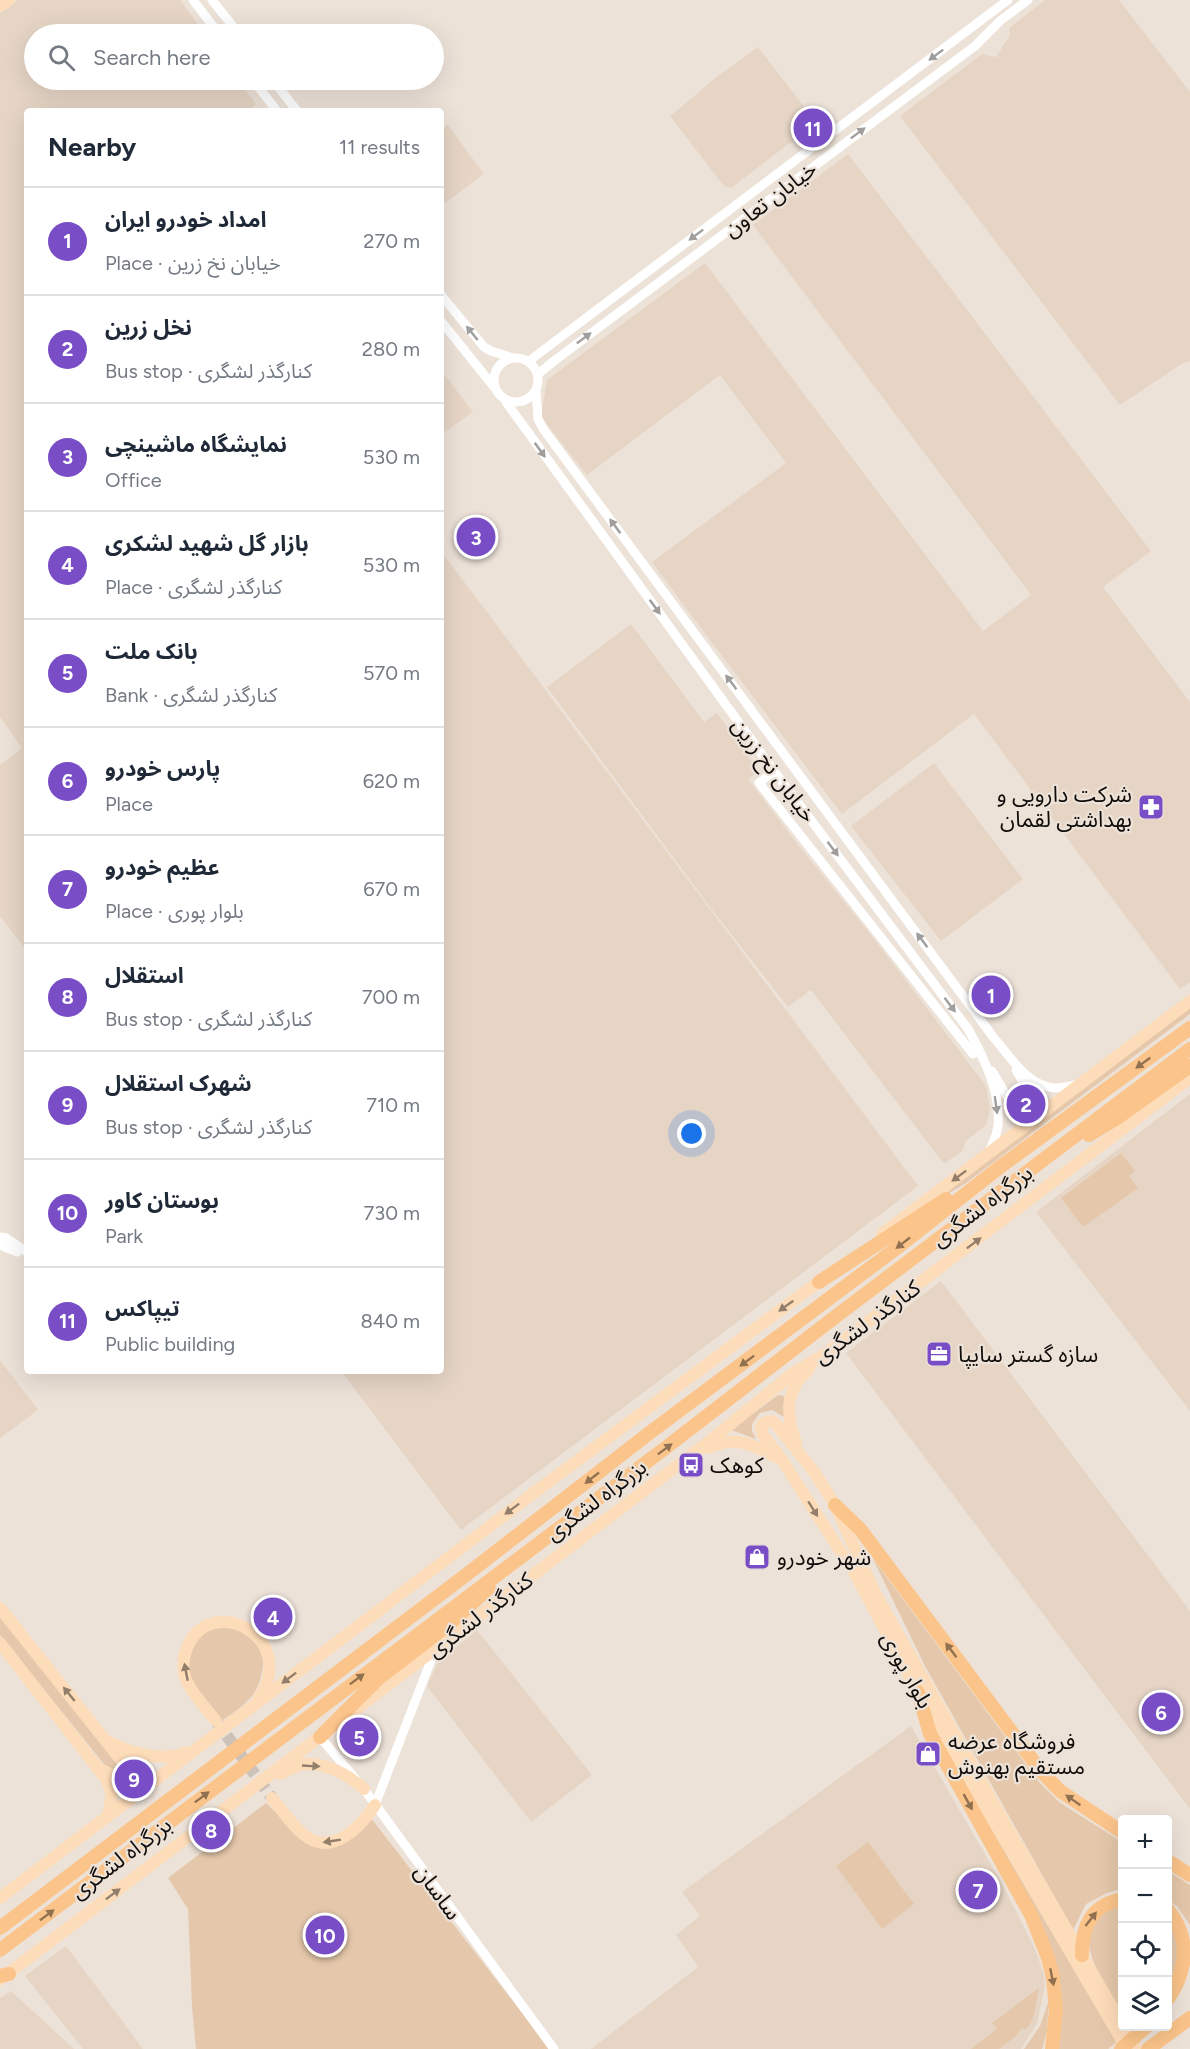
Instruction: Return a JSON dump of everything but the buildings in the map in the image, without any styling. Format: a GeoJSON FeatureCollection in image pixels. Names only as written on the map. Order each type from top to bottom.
{"type":"FeatureCollection","features":[{"type":"Feature","properties":{"kind":"highway","name":"بزرگراه لشگری"},"geometry":{"type":"LineString","coordinates":[[0,1926],[466,1575],[1000,1167],[1190,1028]]}},
{"type":"Feature","properties":{"kind":"highway","name":"بزرگراه لشگری"},"geometry":{"type":"LineString","coordinates":[[0,1950],[1190,1049]]}},
{"type":"Feature","properties":{"kind":"highway"},"geometry":{"type":"LineString","coordinates":[[1045,1159],[1117,1118],[1190,1066]]}},
{"type":"Feature","properties":{"kind":"highway"},"geometry":{"type":"LineString","coordinates":[[819,1282],[942,1201],[1000,1167]]}},
{"type":"Feature","properties":{"kind":"highway"},"geometry":{"type":"LineString","coordinates":[[835,1505],[860,1529],[1040,1770],[1060,1791],[1118,1829]]}},
{"type":"Feature","properties":{"kind":"highway"},"geometry":{"type":"LineString","coordinates":[[320,1737],[379,1678],[478,1600],[521,1556]]}},
{"type":"Feature","properties":{"kind":"highway"},"geometry":{"type":"LineString","coordinates":[[918,1692],[930,1734],[1031,1915],[1048,1958],[1053,1978],[1056,2012],[1052,2049]]}},
{"type":"Feature","properties":{"kind":"highway"},"geometry":{"type":"LineString","coordinates":[[1172,1864],[1190,1875]]}},
{"type":"Feature","properties":{"kind":"highway"},"geometry":{"type":"LineString","coordinates":[[1082,1955],[1083,1936],[1088,1919],[1107,1904],[1118,1900]]}},
{"type":"Feature","properties":{"kind":"highway"},"geometry":{"type":"LineString","coordinates":[[1172,1914],[1182,1926],[1188,1951],[1185,1970],[1172,1991]]}},
{"type":"Feature","properties":{"kind":"highway"},"geometry":{"type":"LineString","coordinates":[[1160,2040],[1190,2011]]}},
{"type":"Feature","properties":{"kind":"highway"},"geometry":{"type":"LineString","coordinates":[[1148,2049],[1190,2018]]}},
{"type":"Feature","properties":{"kind":"main road"},"geometry":{"type":"LineString","coordinates":[[0,6],[9,0]]}},
{"type":"Feature","properties":{"kind":"main road"},"geometry":{"type":"LineString","coordinates":[[0,1898],[531,1495],[819,1282],[1190,1001]]}},
{"type":"Feature","properties":{"kind":"main road","name":"کنارگذر لشگری"},"geometry":{"type":"LineString","coordinates":[[3,1976],[685,1460],[792,1374],[827,1353],[1190,1078]]}},
{"type":"Feature","properties":{"kind":"main road"},"geometry":{"type":"LineString","coordinates":[[798,1450],[788,1418],[792,1390],[799,1378],[827,1353]]}},
{"type":"Feature","properties":{"kind":"main road","name":"بلوار پوری"},"geometry":{"type":"LineString","coordinates":[[772,1421],[776,1424],[798,1450],[835,1505],[876,1593],[999,1814],[1082,1955],[1124,2037],[918,1692],[855,1574],[761,1431],[766,1422],[772,1421]]}},
{"type":"Feature","properties":{"kind":"main road"},"geometry":{"type":"LineString","coordinates":[[685,1460],[723,1441],[737,1441],[782,1460]]}},
{"type":"Feature","properties":{"kind":"main road"},"geometry":{"type":"LineString","coordinates":[[0,1608],[125,1765],[125,1771],[118,1776],[99,1769]]}},
{"type":"Feature","properties":{"kind":"main road"},"geometry":{"type":"LineString","coordinates":[[216,1721],[193,1691],[184,1672],[184,1658],[189,1644],[194,1636],[205,1628],[218,1623],[238,1624],[255,1633],[262,1642],[268,1656],[269,1673],[266,1688],[254,1704]]}},
{"type":"Feature","properties":{"kind":"main road"},"geometry":{"type":"LineString","coordinates":[[0,1644],[99,1769],[111,1789],[108,1815]]}},
{"type":"Feature","properties":{"kind":"main road"},"geometry":{"type":"LineString","coordinates":[[105,1740],[128,1750],[159,1756],[182,1754],[196,1749]]}},
{"type":"Feature","properties":{"kind":"main road"},"geometry":{"type":"LineString","coordinates":[[258,1784],[264,1784],[289,1769],[307,1763],[343,1774],[364,1790]]}},
{"type":"Feature","properties":{"kind":"main road"},"geometry":{"type":"LineString","coordinates":[[272,1798],[300,1833],[321,1842],[337,1841],[350,1834],[375,1805]]}},
{"type":"Feature","properties":{"kind":"main road"},"geometry":{"type":"LineString","coordinates":[[1124,2037],[1137,2049]]}},
{"type":"Feature","properties":{"kind":"street"},"geometry":{"type":"LineString","coordinates":[[193,0],[211,24]]}},
{"type":"Feature","properties":{"kind":"street"},"geometry":{"type":"LineString","coordinates":[[212,0],[230,24]]}},
{"type":"Feature","properties":{"kind":"street","name":"خیابان تعاون"},"geometry":{"type":"LineString","coordinates":[[529,361],[1008,0]]}},
{"type":"Feature","properties":{"kind":"street","name":"خیابان تعاون"},"geometry":{"type":"LineString","coordinates":[[538,374],[966,53],[1028,0]]}},
{"type":"Feature","properties":{"kind":"street"},"geometry":{"type":"LineString","coordinates":[[982,19],[991,30]]}},
{"type":"Feature","properties":{"kind":"street"},"geometry":{"type":"LineString","coordinates":[[261,90],[275,108]]}},
{"type":"Feature","properties":{"kind":"street"},"geometry":{"type":"LineString","coordinates":[[281,90],[295,108]]}},
{"type":"Feature","properties":{"kind":"street"},"geometry":{"type":"LineString","coordinates":[[444,299],[484,347],[513,358]]}},
{"type":"Feature","properties":{"kind":"street"},"geometry":{"type":"LineString","coordinates":[[444,325],[496,390],[506,402],[516,404],[524,401],[536,391],[538,374],[535,367],[529,361],[521,358],[505,360],[495,373],[496,390]]}},
{"type":"Feature","properties":{"kind":"street","name":"خیابان نخ زرین"},"geometry":{"type":"LineString","coordinates":[[536,391],[538,419],[544,430],[994,1038],[1035,1083],[1056,1088],[1080,1084]]}},
{"type":"Feature","properties":{"kind":"street","name":"خیابان نخ زرین"},"geometry":{"type":"LineString","coordinates":[[506,402],[774,771],[968,1029],[979,1053],[998,1109],[998,1128],[989,1153]]}},
{"type":"Feature","properties":{"kind":"street"},"geometry":{"type":"LineString","coordinates":[[774,771],[759,783],[979,1053],[1006,1096],[1014,1100],[1021,1098],[1024,1091],[1023,1082],[994,1038]]}},
{"type":"Feature","properties":{"kind":"street"},"geometry":{"type":"LineString","coordinates":[[0,1237],[6,1238],[24,1250]]}},
{"type":"Feature","properties":{"kind":"street"},"geometry":{"type":"LineString","coordinates":[[0,1245],[11,1248],[24,1256]]}},
{"type":"Feature","properties":{"kind":"street"},"geometry":{"type":"LineString","coordinates":[[375,1805],[435,1650]]}},
{"type":"Feature","properties":{"kind":"street","name":"ساسان"},"geometry":{"type":"LineString","coordinates":[[320,1737],[364,1790],[554,2049]]}},
{"type":"Feature","properties":{"kind":"shaded area"},"geometry":{"type":"Polygon","coordinates":[[[18,0],[180,0],[198,24],[24,24],[24,90],[246,90],[256,104],[251,108],[24,108],[24,947],[0,916],[0,765],[22,748],[0,717],[0,13],[18,0]]]}},
{"type":"Feature","properties":{"kind":"shaded area"},"geometry":{"type":"Polygon","coordinates":[[[1045,0],[1119,0],[1190,92],[1190,361],[1183,363],[1120,405],[900,116],[982,54],[996,57],[1010,35],[1009,28],[1045,0]]]}},
{"type":"Feature","properties":{"kind":"shaded area"},"geometry":{"type":"Polygon","coordinates":[[[758,47],[812,117],[811,127],[731,188],[724,186],[670,116],[718,76],[758,47]]]}},
{"type":"Feature","properties":{"kind":"shaded area"},"geometry":{"type":"Polygon","coordinates":[[[448,125],[484,174],[444,204],[444,128],[448,125]]]}},
{"type":"Feature","properties":{"kind":"shaded area"},"geometry":{"type":"Polygon","coordinates":[[[848,154],[1151,551],[1103,587],[1190,702],[1190,982],[1180,989],[974,714],[842,814],[685,607],[652,562],[786,463],[720,375],[587,475],[541,417],[547,380],[705,263],[983,631],[1031,595],[753,225],[848,154]]]}},
{"type":"Feature","properties":{"kind":"shaded area"},"geometry":{"type":"Polygon","coordinates":[[[444,374],[473,412],[444,433],[444,374]]]}},
{"type":"Feature","properties":{"kind":"shaded area"},"geometry":{"type":"Polygon","coordinates":[[[444,555],[918,1186],[461,1530],[343,1374],[444,1374],[444,555]]]}},
{"type":"Feature","properties":{"kind":"shaded area"},"geometry":{"type":"Polygon","coordinates":[[[631,624],[704,722],[717,713],[759,771],[748,779],[986,1086],[990,1109],[986,1125],[966,1141],[962,1151],[944,1164],[811,990],[788,1007],[713,911],[547,687],[631,624]]]}},
{"type":"Feature","properties":{"kind":"shaded area"},"geometry":{"type":"Polygon","coordinates":[[[934,763],[1023,879],[941,941],[851,826],[934,763]]]}},
{"type":"Feature","properties":{"kind":"shaded area"},"geometry":{"type":"Polygon","coordinates":[[[1190,1004],[1190,1014],[966,1183],[932,1203],[1190,1004]]]}},
{"type":"Feature","properties":{"kind":"shaded area"},"geometry":{"type":"Polygon","coordinates":[[[1190,1094],[1190,1411],[1036,1212],[1190,1094]]]}},
{"type":"Feature","properties":{"kind":"shaded area"},"geometry":{"type":"Polygon","coordinates":[[[1121,1153],[1135,1171],[1129,1176],[1138,1188],[1083,1227],[1061,1198],[1121,1153]]]}},
{"type":"Feature","properties":{"kind":"shaded area"},"geometry":{"type":"Polygon","coordinates":[[[941,1281],[1190,1611],[1190,1809],[846,1353],[941,1281]]]}},
{"type":"Feature","properties":{"kind":"shaded area"},"geometry":{"type":"Polygon","coordinates":[[[0,1360],[38,1410],[0,1438],[0,1360]]]}},
{"type":"Feature","properties":{"kind":"shaded area"},"geometry":{"type":"Polygon","coordinates":[[[778,1395],[784,1396],[784,1417],[772,1410],[760,1413],[752,1424],[752,1431],[756,1439],[731,1430],[778,1395]]]}},
{"type":"Feature","properties":{"kind":"shaded area"},"geometry":{"type":"Polygon","coordinates":[[[873,1559],[1039,1782],[1059,1802],[1118,1839],[1118,1890],[1086,1904],[1073,1930],[925,1666],[873,1559]]]}},
{"type":"Feature","properties":{"kind":"shaded area"},"geometry":{"type":"Polygon","coordinates":[[[0,1615],[117,1764],[114,1769],[108,1769],[0,1635],[0,1615]]]}},
{"type":"Feature","properties":{"kind":"shaded area"},"geometry":{"type":"Polygon","coordinates":[[[239,1626],[264,1652],[261,1677],[254,1694],[248,1701],[220,1722],[197,1693],[186,1666],[194,1645],[203,1634],[217,1628],[239,1626]]]}},
{"type":"Feature","properties":{"kind":"shaded area"},"geometry":{"type":"Polygon","coordinates":[[[477,1630],[592,1775],[531,1822],[427,1686],[438,1662],[477,1630]]]}},
{"type":"Feature","properties":{"kind":"shaded area"},"geometry":{"type":"Polygon","coordinates":[[[911,1726],[1001,1882],[1035,1949],[1044,1975],[1045,1986],[1037,2024],[1021,2049],[591,2049],[698,1967],[676,1935],[700,1916],[682,1892],[911,1726]]]}},
{"type":"Feature","properties":{"kind":"shaded area"},"geometry":{"type":"Polygon","coordinates":[[[948,1756],[1119,2040],[1108,2049],[1056,2049],[1061,2019],[1061,1987],[1055,1958],[1036,1914],[948,1756]]]}},
{"type":"Feature","properties":{"kind":"shaded area"},"geometry":{"type":"Polygon","coordinates":[[[266,1803],[296,1831],[324,1846],[371,1818],[550,2049],[196,2049],[188,1909],[168,1878],[266,1803]]]}},
{"type":"Feature","properties":{"kind":"shaded area"},"geometry":{"type":"Polygon","coordinates":[[[868,1842],[914,1904],[882,1929],[836,1866],[868,1842]]]}},
{"type":"Feature","properties":{"kind":"shaded area"},"geometry":{"type":"Polygon","coordinates":[[[1172,1874],[1190,1885],[1190,1925],[1177,1906],[1172,1903],[1172,1874]]]}},
{"type":"Feature","properties":{"kind":"shaded area"},"geometry":{"type":"Polygon","coordinates":[[[1118,1905],[1118,2006],[1096,1968],[1089,1943],[1090,1931],[1095,1921],[1118,1905]]]}},
{"type":"Feature","properties":{"kind":"shaded area"},"geometry":{"type":"Polygon","coordinates":[[[1172,1927],[1178,1937],[1177,1966],[1172,1975],[1172,1927]]]}},
{"type":"Feature","properties":{"kind":"shaded area"},"geometry":{"type":"Polygon","coordinates":[[[66,1946],[143,2049],[83,2049],[25,1976],[66,1946]]]}},
{"type":"Feature","properties":{"kind":"shaded area"},"geometry":{"type":"Polygon","coordinates":[[[1039,1988],[1034,2016],[1026,2029],[1022,2028],[1016,2036],[999,2049],[971,2049],[997,2029],[992,2023],[1039,1988]]]}},
{"type":"Feature","properties":{"kind":"shaded area"},"geometry":{"type":"Polygon","coordinates":[[[11,1991],[74,2049],[0,2049],[0,1998],[11,1991]]]}},
{"type":"Feature","properties":{"kind":"shaded area"},"geometry":{"type":"Polygon","coordinates":[[[1049,2000],[1047,2031],[1042,2049],[1024,2049],[1040,2026],[1049,2000]]]}},
{"type":"Feature","properties":{"kind":"tunnel"},"geometry":{"type":"LineString","coordinates":[[216,1721],[272,1798]]}},
{"type":"Feature","properties":{"kind":"place","name":"تیپاکس"},"geometry":{"type":"Point","coordinates":[813,128]}},
{"type":"Feature","properties":{"kind":"place","name":"نمایشگاه ماشینچی"},"geometry":{"type":"Point","coordinates":[476,537]}},
{"type":"Feature","properties":{"kind":"place","name":"شرکت دارویی و بهداشتی لقمان"},"geometry":{"type":"Point","coordinates":[1151,807]}},
{"type":"Feature","properties":{"kind":"place","name":"امداد خودرو ایران"},"geometry":{"type":"Point","coordinates":[991,995]}},
{"type":"Feature","properties":{"kind":"place","name":"نخل زرین"},"geometry":{"type":"Point","coordinates":[1026,1104]}},
{"type":"Feature","properties":{"kind":"place","name":"سازه گستر سایپا"},"geometry":{"type":"Point","coordinates":[939,1354]}},
{"type":"Feature","properties":{"kind":"place","name":"کوهک"},"geometry":{"type":"Point","coordinates":[691,1465]}},
{"type":"Feature","properties":{"kind":"place","name":"شهر خودرو"},"geometry":{"type":"Point","coordinates":[757,1557]}},
{"type":"Feature","properties":{"kind":"place","name":"بازار گل شهید لشکری"},"geometry":{"type":"Point","coordinates":[273,1617]}},
{"type":"Feature","properties":{"kind":"place","name":"پارس خودرو"},"geometry":{"type":"Point","coordinates":[1161,1712]}},
{"type":"Feature","properties":{"kind":"place","name":"بانک ملت"},"geometry":{"type":"Point","coordinates":[359,1737]}},
{"type":"Feature","properties":{"kind":"place","name":"فروشگاه عرضه مستقیم بهنوش"},"geometry":{"type":"Point","coordinates":[928,1754]}},
{"type":"Feature","properties":{"kind":"place","name":"شهرک استقلال"},"geometry":{"type":"Point","coordinates":[134,1779]}},
{"type":"Feature","properties":{"kind":"place","name":"استقلال"},"geometry":{"type":"Point","coordinates":[211,1830]}},
{"type":"Feature","properties":{"kind":"place","name":"عظیم خودرو"},"geometry":{"type":"Point","coordinates":[978,1890]}},
{"type":"Feature","properties":{"kind":"place","name":"بوستان کاور"},"geometry":{"type":"Point","coordinates":[325,1935]}}]}
